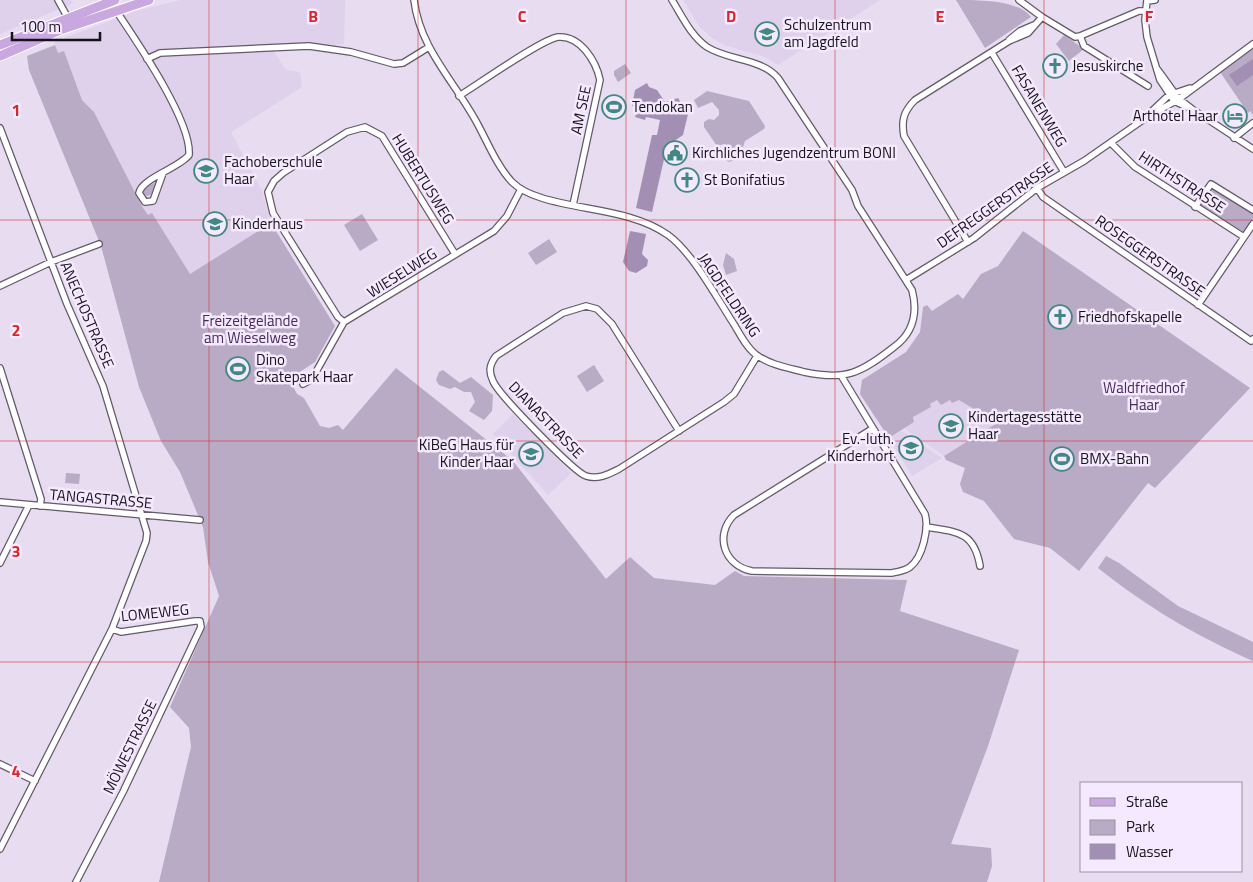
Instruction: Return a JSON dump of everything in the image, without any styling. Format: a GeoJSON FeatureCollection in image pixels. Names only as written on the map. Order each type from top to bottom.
{"type":"FeatureCollection","features":[{"type":"Feature","properties":{"kind":"main road"},"geometry":{"type":"LineString","coordinates":[[0,56],[71,26],[149,0]]}},
{"type":"Feature","properties":{"kind":"main road"},"geometry":{"type":"LineString","coordinates":[[0,45],[111,1]]}},
{"type":"Feature","properties":{"kind":"street"},"geometry":{"type":"LineString","coordinates":[[58,0],[71,26]]}},
{"type":"Feature","properties":{"kind":"street","name":"JAGDFELDRING"},"geometry":{"type":"LineString","coordinates":[[414,0],[429,47],[506,174],[521,189],[542,198],[640,221],[659,229],[674,240],[688,256],[745,342],[757,356],[786,367],[827,377],[842,377]]}},
{"type":"Feature","properties":{"kind":"street"},"geometry":{"type":"LineString","coordinates":[[672,0],[690,29],[703,43],[720,53],[763,66],[778,78],[912,290],[915,308],[914,318],[908,333],[894,348],[855,372],[842,377],[923,510],[926,527],[916,561],[908,568],[891,573],[752,570],[736,564],[725,552],[724,529],[734,515],[872,429]]}},
{"type":"Feature","properties":{"kind":"street"},"geometry":{"type":"LineString","coordinates":[[1019,0],[1042,17],[1075,37],[1139,11],[1145,11]]}},
{"type":"Feature","properties":{"kind":"street"},"geometry":{"type":"LineString","coordinates":[[1155,0],[1147,1],[1145,11],[1146,37],[1158,70],[1174,97],[1253,149]]}},
{"type":"Feature","properties":{"kind":"street"},"geometry":{"type":"LineString","coordinates":[[111,1],[115,11],[147,59],[183,123],[189,138],[189,155],[186,160],[163,173],[140,187],[138,193],[145,202],[153,200],[157,194],[163,173]]}},
{"type":"Feature","properties":{"kind":"street"},"geometry":{"type":"LineString","coordinates":[[968,242],[904,136],[902,122],[908,106],[915,100],[1009,41],[1028,33],[1042,17]]}},
{"type":"Feature","properties":{"kind":"street"},"geometry":{"type":"LineString","coordinates":[[1080,36],[1084,46],[1148,86]]}},
{"type":"Feature","properties":{"kind":"street","name":"AM SEE"},"geometry":{"type":"LineString","coordinates":[[460,96],[549,40],[566,37],[582,45],[599,73],[600,80],[574,205]]}},
{"type":"Feature","properties":{"kind":"street","name":"DEFREGGERSTRASSE"},"geometry":{"type":"LineString","coordinates":[[906,280],[968,242],[1038,188],[1111,143],[1174,97],[1196,85],[1253,44]]}},
{"type":"Feature","properties":{"kind":"street"},"geometry":{"type":"LineString","coordinates":[[147,59],[160,53],[293,46],[336,49],[394,64],[403,63],[429,47]]}},
{"type":"Feature","properties":{"kind":"street","name":"FASANENWEG"},"geometry":{"type":"LineString","coordinates":[[992,53],[1064,172]]}},
{"type":"Feature","properties":{"kind":"street"},"geometry":{"type":"LineString","coordinates":[[1234,138],[1253,123]]}},
{"type":"Feature","properties":{"kind":"street","name":"HUBERTUSWEG"},"geometry":{"type":"LineString","coordinates":[[344,322],[338,317],[273,213],[268,192],[277,177],[347,132],[365,127],[382,136],[455,254]]}},
{"type":"Feature","properties":{"kind":"street","name":"ANECHOSTRASSE"},"geometry":{"type":"LineString","coordinates":[[0,128],[51,262],[103,386],[147,533],[146,541],[112,629],[0,849]]}},
{"type":"Feature","properties":{"kind":"street","name":"HIRTHSTRASSE"},"geometry":{"type":"LineString","coordinates":[[1111,143],[1135,167],[1244,237]]}},
{"type":"Feature","properties":{"kind":"street"},"geometry":{"type":"LineString","coordinates":[[1195,206],[1211,184],[1253,210]]}},
{"type":"Feature","properties":{"kind":"street","name":"ROSEGGERSTRASSE"},"geometry":{"type":"LineString","coordinates":[[1038,188],[1043,197],[1198,305],[1252,340]]}},
{"type":"Feature","properties":{"kind":"street","name":"WIESELWEG"},"geometry":{"type":"LineString","coordinates":[[303,384],[312,379],[344,322],[501,224],[521,189]]}},
{"type":"Feature","properties":{"kind":"street"},"geometry":{"type":"LineString","coordinates":[[1198,305],[1253,224]]}},
{"type":"Feature","properties":{"kind":"street"},"geometry":{"type":"LineString","coordinates":[[0,286],[51,262],[99,244]]}},
{"type":"Feature","properties":{"kind":"street","name":"DIANASTRASSE"},"geometry":{"type":"LineString","coordinates":[[679,431],[612,324],[597,309],[586,306],[563,313],[504,351],[492,363],[491,376],[499,391],[572,466],[586,476],[602,477],[611,474],[679,431],[734,394],[757,356]]}},
{"type":"Feature","properties":{"kind":"street"},"geometry":{"type":"LineString","coordinates":[[0,368],[41,499],[40,506]]}},
{"type":"Feature","properties":{"kind":"street","name":"TANGASTRASSE"},"geometry":{"type":"LineString","coordinates":[[0,502],[200,520]]}},
{"type":"Feature","properties":{"kind":"street"},"geometry":{"type":"LineString","coordinates":[[0,563],[29,505]]}},
{"type":"Feature","properties":{"kind":"street"},"geometry":{"type":"LineString","coordinates":[[926,527],[948,530],[967,537],[974,545],[980,566]]}},
{"type":"Feature","properties":{"kind":"street","name":"LOMEWEG"},"geometry":{"type":"LineString","coordinates":[[112,629],[121,632],[200,621]]}},
{"type":"Feature","properties":{"kind":"street","name":"MÖWESTRASSE"},"geometry":{"type":"LineString","coordinates":[[76,882],[200,633],[200,621]]}},
{"type":"Feature","properties":{"kind":"street"},"geometry":{"type":"LineString","coordinates":[[0,764],[35,781]]}},
{"type":"Feature","properties":{"kind":"shaded area"},"geometry":{"type":"Polygon","coordinates":[[[0,0],[70,0],[74,3],[0,34],[0,0]]]}},
{"type":"Feature","properties":{"kind":"shaded area"},"geometry":{"type":"Polygon","coordinates":[[[181,0],[345,0],[344,44],[273,50],[286,70],[300,72],[302,87],[231,132],[262,191],[271,223],[190,274],[152,214],[148,215],[143,208],[94,112],[82,100],[64,51],[58,53],[54,42],[136,11],[181,0]]]}},
{"type":"Feature","properties":{"kind":"shaded area","name":"Schulzentrum am Jagdfeld"},"geometry":{"type":"Polygon","coordinates":[[[683,0],[880,0],[778,65],[765,57],[724,45],[712,38],[700,27],[683,0]]]}},
{"type":"Feature","properties":{"kind":"shaded area","name":"Kindertagesstätte Haar"},"geometry":{"type":"Polygon","coordinates":[[[937,400],[959,400],[997,423],[944,456],[905,429],[914,422],[913,417],[931,407],[930,404],[937,400]]]}},
{"type":"Feature","properties":{"kind":"shaded area","name":"KiBeG Haus für Kinder Haar"},"geometry":{"type":"Polygon","coordinates":[[[513,414],[571,473],[548,495],[493,434],[513,414]]]}},
{"type":"Feature","properties":{"kind":"shaded area","name":"Ev.-luth. Kinderhort"},"geometry":{"type":"Polygon","coordinates":[[[902,431],[942,458],[912,476],[889,438],[902,431]]]}},
{"type":"Feature","properties":{"kind":"green space"},"geometry":{"type":"Polygon","coordinates":[[[956,0],[1008,4],[1025,11],[1031,17],[985,48],[956,0]]]}},
{"type":"Feature","properties":{"kind":"green space"},"geometry":{"type":"Polygon","coordinates":[[[1064,35],[1084,49],[1069,61],[1056,44],[1064,35]]]}},
{"type":"Feature","properties":{"kind":"green space","name":"Freizeitgelände am Wieselweg"},"geometry":{"type":"Polygon","coordinates":[[[55,45],[58,53],[64,51],[82,100],[94,112],[143,208],[148,215],[152,213],[190,274],[271,223],[335,326],[315,362],[289,379],[297,394],[304,398],[320,426],[329,428],[338,425],[343,430],[396,368],[513,461],[606,579],[630,557],[654,578],[715,585],[735,571],[744,576],[907,580],[900,611],[1019,650],[988,746],[951,844],[991,848],[992,866],[987,882],[159,882],[191,747],[189,728],[170,707],[219,596],[208,562],[203,527],[180,472],[161,441],[139,387],[101,246],[29,70],[27,56],[55,45]]]}},
{"type":"Feature","properties":{"kind":"green space"},"geometry":{"type":"Polygon","coordinates":[[[1253,48],[1253,115],[1250,111],[1248,113],[1220,72],[1253,48]]]}},
{"type":"Feature","properties":{"kind":"green space"},"geometry":{"type":"Polygon","coordinates":[[[625,64],[631,73],[618,82],[614,71],[625,64]]]}},
{"type":"Feature","properties":{"kind":"green space"},"geometry":{"type":"Polygon","coordinates":[[[707,91],[749,101],[765,126],[764,129],[745,141],[743,147],[726,150],[724,144],[717,146],[704,127],[704,122],[709,119],[714,120],[719,115],[719,110],[712,102],[698,108],[694,100],[707,91]]]}},
{"type":"Feature","properties":{"kind":"green space"},"geometry":{"type":"Polygon","coordinates":[[[737,151],[736,159],[729,162],[724,159],[723,153],[737,151]]]}},
{"type":"Feature","properties":{"kind":"green space"},"geometry":{"type":"Polygon","coordinates":[[[156,182],[151,195],[144,196],[142,193],[145,188],[156,182]]]}},
{"type":"Feature","properties":{"kind":"green space"},"geometry":{"type":"Polygon","coordinates":[[[1211,187],[1253,212],[1253,218],[1244,232],[1199,205],[1211,187]]]}},
{"type":"Feature","properties":{"kind":"green space"},"geometry":{"type":"Polygon","coordinates":[[[362,214],[378,240],[360,251],[344,225],[362,214]]]}},
{"type":"Feature","properties":{"kind":"green space","name":"Waldfriedhof Haar"},"geometry":{"type":"Polygon","coordinates":[[[1023,231],[1250,388],[1155,488],[1148,483],[1079,571],[1050,548],[1014,539],[984,501],[963,492],[960,484],[965,468],[946,460],[944,456],[997,423],[959,400],[952,403],[950,400],[941,405],[937,400],[930,404],[931,407],[913,417],[914,422],[889,438],[860,394],[862,380],[906,352],[920,332],[923,307],[927,305],[932,311],[958,294],[963,299],[981,274],[998,266],[1023,231]]]}},
{"type":"Feature","properties":{"kind":"green space"},"geometry":{"type":"Polygon","coordinates":[[[549,239],[557,252],[536,265],[528,253],[549,239]]]}},
{"type":"Feature","properties":{"kind":"green space"},"geometry":{"type":"Polygon","coordinates":[[[726,253],[734,259],[737,271],[726,275],[723,265],[726,253]]]}},
{"type":"Feature","properties":{"kind":"green space"},"geometry":{"type":"Polygon","coordinates":[[[594,365],[604,381],[587,392],[577,376],[594,365]]]}},
{"type":"Feature","properties":{"kind":"green space"},"geometry":{"type":"Polygon","coordinates":[[[443,370],[460,383],[471,377],[493,395],[492,411],[484,420],[469,411],[475,402],[471,392],[464,392],[455,387],[450,389],[439,385],[436,380],[439,372],[443,370]]]}},
{"type":"Feature","properties":{"kind":"green space"},"geometry":{"type":"Polygon","coordinates":[[[66,473],[80,474],[79,484],[65,483],[66,473]]]}},
{"type":"Feature","properties":{"kind":"green space"},"geometry":{"type":"Polygon","coordinates":[[[1106,556],[1119,563],[1178,606],[1253,642],[1253,661],[1191,631],[1136,596],[1098,568],[1106,556]]]}},
{"type":"Feature","properties":{"kind":"water"},"geometry":{"type":"Polygon","coordinates":[[[1253,59],[1253,75],[1237,86],[1229,75],[1253,59]]]}},
{"type":"Feature","properties":{"kind":"water"},"geometry":{"type":"Polygon","coordinates":[[[647,83],[649,87],[657,90],[665,102],[678,98],[688,114],[683,135],[667,146],[652,212],[636,208],[652,135],[657,135],[660,120],[646,117],[645,120],[635,117],[638,107],[632,106],[635,90],[647,83]]]}},
{"type":"Feature","properties":{"kind":"water"},"geometry":{"type":"Polygon","coordinates":[[[630,231],[646,234],[642,254],[648,260],[647,266],[636,273],[629,271],[623,262],[630,231]]]}},
{"type":"Feature","properties":{"kind":"place","name":"Schulzentrum am Jagdfeld"},"geometry":{"type":"Point","coordinates":[767,34]}},
{"type":"Feature","properties":{"kind":"place","name":"Jesuskirche"},"geometry":{"type":"Point","coordinates":[1055,66]}},
{"type":"Feature","properties":{"kind":"place","name":"Tendokan"},"geometry":{"type":"Point","coordinates":[614,107]}},
{"type":"Feature","properties":{"kind":"place","name":"Arthotel Haar"},"geometry":{"type":"Point","coordinates":[1235,116]}},
{"type":"Feature","properties":{"kind":"place","name":"Kirchliches Jugendzentrum BONI"},"geometry":{"type":"Point","coordinates":[675,153]}},
{"type":"Feature","properties":{"kind":"place","name":"Fachoberschule Haar"},"geometry":{"type":"Point","coordinates":[206,171]}},
{"type":"Feature","properties":{"kind":"place","name":"St Bonifatius"},"geometry":{"type":"Point","coordinates":[687,180]}},
{"type":"Feature","properties":{"kind":"place","name":"Kinderhaus"},"geometry":{"type":"Point","coordinates":[215,224]}},
{"type":"Feature","properties":{"kind":"place","name":"Friedhofskapelle"},"geometry":{"type":"Point","coordinates":[1060,317]}},
{"type":"Feature","properties":{"kind":"place","name":"Dino Skatepark Haar"},"geometry":{"type":"Point","coordinates":[238,369]}},
{"type":"Feature","properties":{"kind":"place","name":"Kindertagesstätte Haar"},"geometry":{"type":"Point","coordinates":[951,426]}},
{"type":"Feature","properties":{"kind":"place","name":"Ev.-luth. Kinderhort"},"geometry":{"type":"Point","coordinates":[911,448]}},
{"type":"Feature","properties":{"kind":"place","name":"KiBeG Haus für Kinder Haar"},"geometry":{"type":"Point","coordinates":[531,454]}},
{"type":"Feature","properties":{"kind":"place","name":"BMX-Bahn"},"geometry":{"type":"Point","coordinates":[1062,459]}}]}
